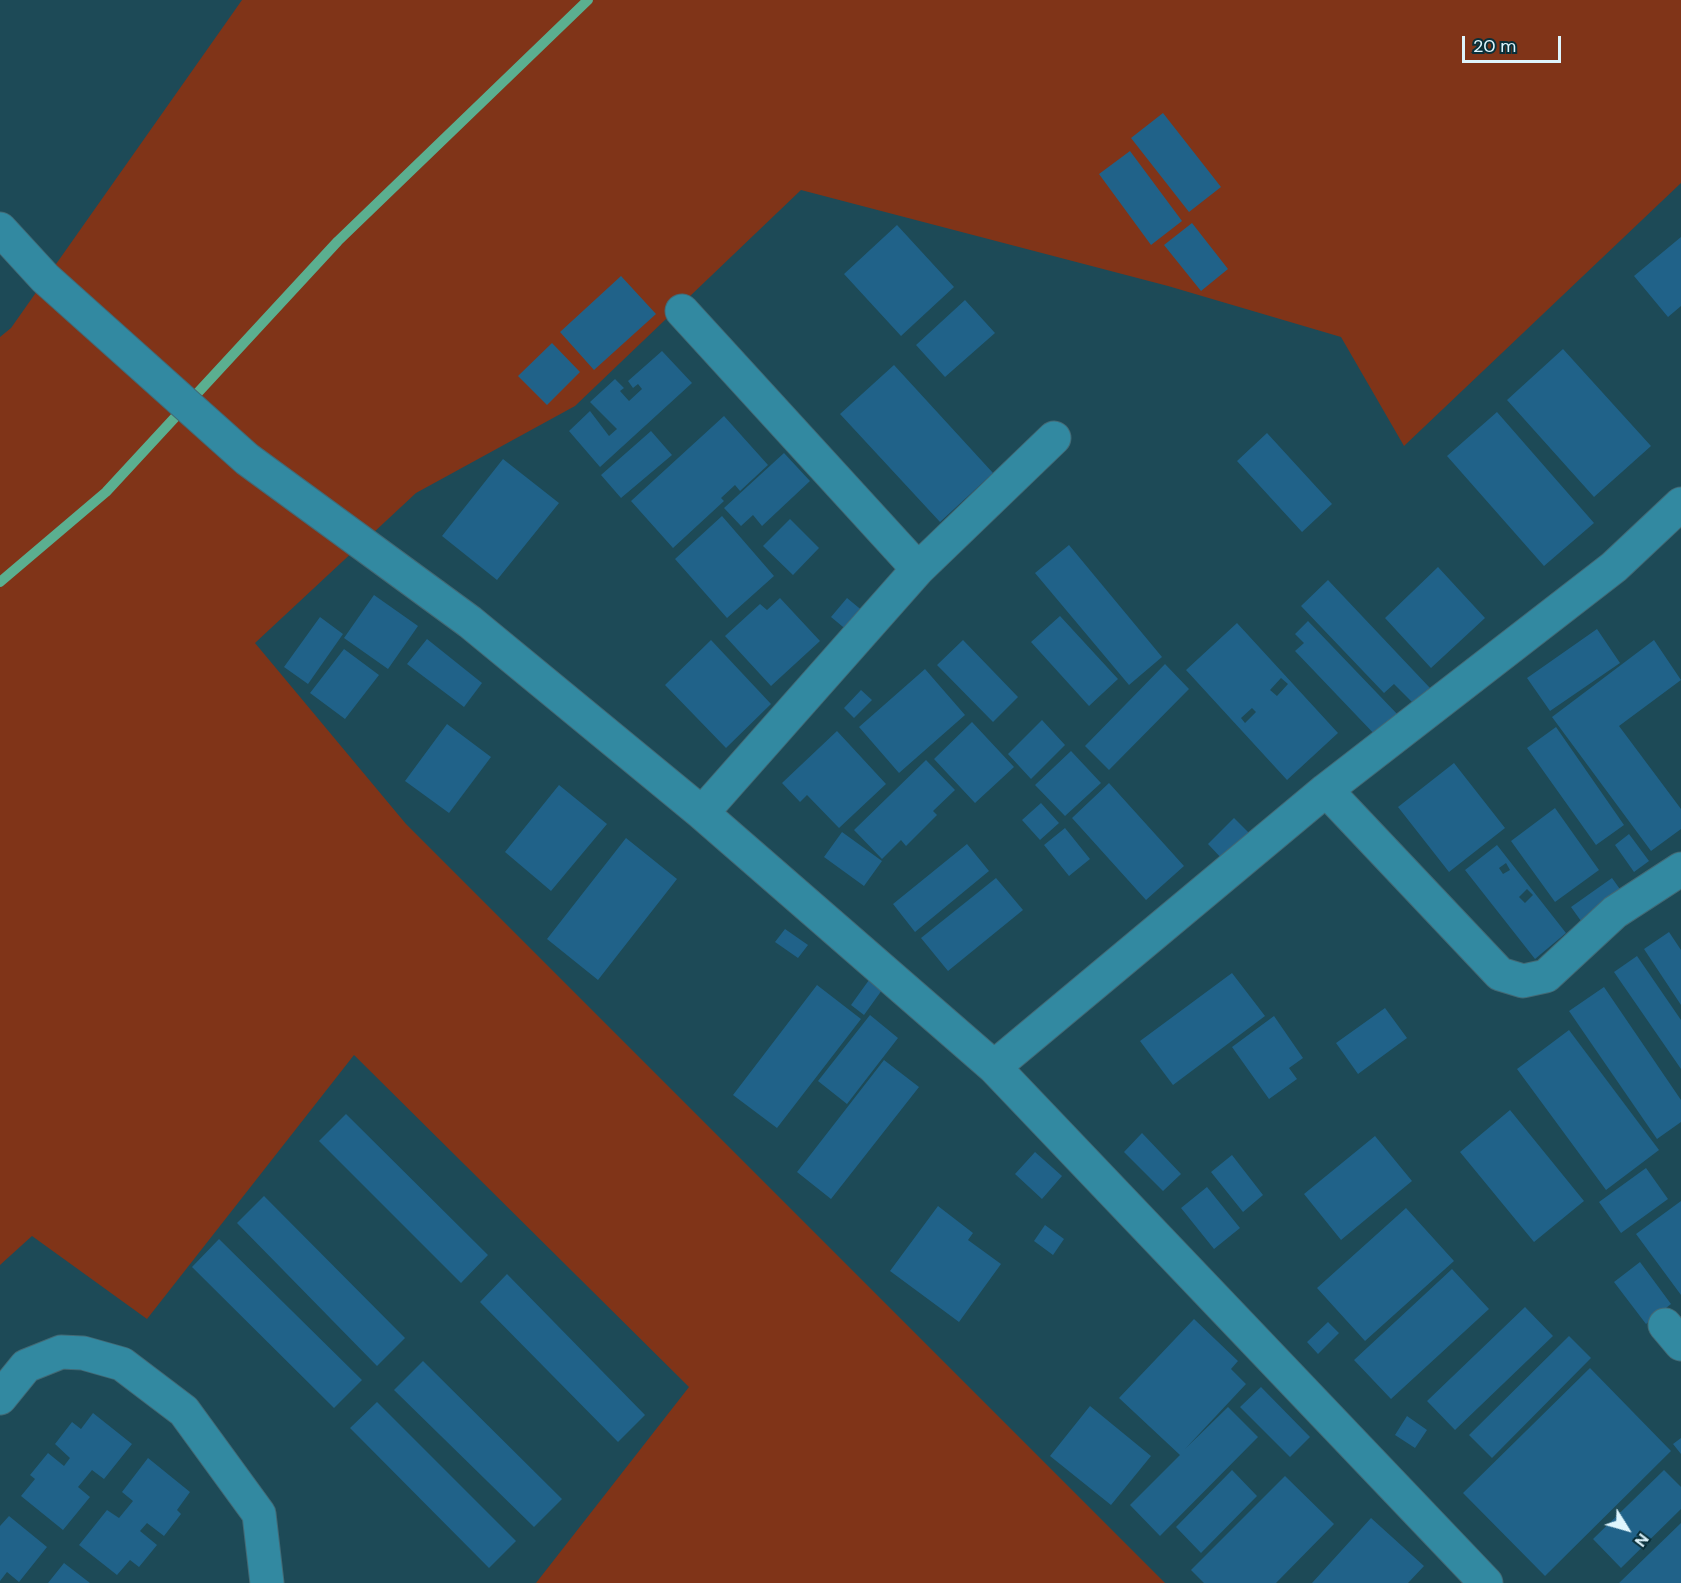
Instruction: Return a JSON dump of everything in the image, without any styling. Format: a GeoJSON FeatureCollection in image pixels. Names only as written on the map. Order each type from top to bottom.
{"type":"FeatureCollection","features":[{"type":"Feature","properties":{"kind":"street"},"geometry":{"type":"LineString","coordinates":[[0,229],[45,278],[247,459],[470,622],[702,813],[994,1067],[1486,1583]]}},
{"type":"Feature","properties":{"kind":"street"},"geometry":{"type":"LineString","coordinates":[[682,311],[918,569]]}},
{"type":"Feature","properties":{"kind":"street"},"geometry":{"type":"LineString","coordinates":[[702,813],[918,569],[1054,438]]}},
{"type":"Feature","properties":{"kind":"street"},"geometry":{"type":"LineString","coordinates":[[994,1067],[1326,790],[1614,567],[1681,504]]}},
{"type":"Feature","properties":{"kind":"street"},"geometry":{"type":"LineString","coordinates":[[1326,790],[1500,974],[1523,981],[1546,976],[1615,912],[1681,869]]}},
{"type":"Feature","properties":{"kind":"street"},"geometry":{"type":"LineString","coordinates":[[0,1398],[26,1366],[61,1352],[83,1353],[122,1364],[184,1411],[259,1514],[267,1583]]}},
{"type":"Feature","properties":{"kind":"shaded area"},"geometry":{"type":"Polygon","coordinates":[[[242,0],[1681,0],[1681,183],[1404,446],[1341,337],[1168,286],[801,190],[575,406],[416,493],[255,643],[406,824],[1165,1583],[536,1583],[689,1387],[354,1055],[147,1319],[32,1236],[0,1265],[0,337],[11,328],[242,0]]]}},
{"type":"Feature","properties":{"kind":"building"},"geometry":{"type":"Polygon","coordinates":[[[1163,113],[1221,187],[1189,212],[1131,138],[1163,113]]]}},
{"type":"Feature","properties":{"kind":"building"},"geometry":{"type":"Polygon","coordinates":[[[1130,151],[1182,221],[1151,245],[1099,174],[1130,151]]]}},
{"type":"Feature","properties":{"kind":"building"},"geometry":{"type":"Polygon","coordinates":[[[1192,223],[1228,269],[1201,291],[1164,245],[1192,223]]]}},
{"type":"Feature","properties":{"kind":"building"},"geometry":{"type":"Polygon","coordinates":[[[897,225],[954,287],[901,336],[844,274],[897,225]]]}},
{"type":"Feature","properties":{"kind":"building"},"geometry":{"type":"Polygon","coordinates":[[[1681,237],[1681,306],[1668,317],[1634,276],[1681,237]]]}},
{"type":"Feature","properties":{"kind":"building"},"geometry":{"type":"Polygon","coordinates":[[[621,276],[656,314],[594,370],[560,332],[621,276]]]}},
{"type":"Feature","properties":{"kind":"building"},"geometry":{"type":"Polygon","coordinates":[[[965,300],[995,333],[945,377],[916,345],[965,300]]]}},
{"type":"Feature","properties":{"kind":"building"},"geometry":{"type":"Polygon","coordinates":[[[552,343],[580,372],[547,405],[518,376],[552,343]]]}},
{"type":"Feature","properties":{"kind":"building"},"geometry":{"type":"Polygon","coordinates":[[[1563,349],[1651,446],[1594,497],[1507,400],[1563,349]]]}},
{"type":"Feature","properties":{"kind":"building"},"geometry":{"type":"Polygon","coordinates":[[[662,351],[692,383],[600,467],[569,431],[590,411],[609,436],[617,429],[590,402],[615,379],[624,388],[620,391],[629,401],[642,389],[638,384],[633,388],[628,381],[662,351]]]}},
{"type":"Feature","properties":{"kind":"building"},"geometry":{"type":"Polygon","coordinates":[[[894,365],[993,473],[940,522],[840,414],[894,365]]]}},
{"type":"Feature","properties":{"kind":"building"},"geometry":{"type":"Polygon","coordinates":[[[1497,412],[1594,523],[1544,566],[1447,456],[1497,412]]]}},
{"type":"Feature","properties":{"kind":"building"},"geometry":{"type":"Polygon","coordinates":[[[724,416],[768,465],[740,491],[735,485],[721,498],[724,501],[673,548],[631,501],[724,416]]]}},
{"type":"Feature","properties":{"kind":"building"},"geometry":{"type":"Polygon","coordinates":[[[651,431],[672,455],[621,498],[601,475],[651,431]]]}},
{"type":"Feature","properties":{"kind":"building"},"geometry":{"type":"Polygon","coordinates":[[[1267,433],[1332,504],[1302,532],[1237,461],[1267,433]]]}},
{"type":"Feature","properties":{"kind":"building"},"geometry":{"type":"Polygon","coordinates":[[[784,453],[810,481],[762,526],[753,515],[741,526],[724,508],[784,453]]]}},
{"type":"Feature","properties":{"kind":"building"},"geometry":{"type":"Polygon","coordinates":[[[503,459],[559,503],[497,580],[442,536],[503,459]]]}},
{"type":"Feature","properties":{"kind":"building"},"geometry":{"type":"Polygon","coordinates":[[[722,516],[774,576],[727,618],[675,559],[722,516]]]}},
{"type":"Feature","properties":{"kind":"building"},"geometry":{"type":"Polygon","coordinates":[[[790,519],[819,548],[793,575],[763,546],[790,519]]]}},
{"type":"Feature","properties":{"kind":"building"},"geometry":{"type":"Polygon","coordinates":[[[1069,545],[1162,657],[1129,685],[1035,573],[1069,545]]]}},
{"type":"Feature","properties":{"kind":"building"},"geometry":{"type":"Polygon","coordinates":[[[1438,567],[1485,618],[1431,668],[1385,618],[1438,567]]]}},
{"type":"Feature","properties":{"kind":"building"},"geometry":{"type":"Polygon","coordinates":[[[1328,580],[1430,688],[1414,704],[1394,684],[1384,693],[1301,606],[1328,580]]]}},
{"type":"Feature","properties":{"kind":"building"},"geometry":{"type":"Polygon","coordinates":[[[374,595],[418,626],[388,669],[344,638],[374,595]]]}},
{"type":"Feature","properties":{"kind":"building"},"geometry":{"type":"Polygon","coordinates":[[[780,598],[820,641],[771,686],[725,636],[760,604],[767,610],[780,598]]]}},
{"type":"Feature","properties":{"kind":"building"},"geometry":{"type":"Polygon","coordinates":[[[847,598],[870,617],[854,636],[831,617],[847,598]]]}},
{"type":"Feature","properties":{"kind":"building"},"geometry":{"type":"Polygon","coordinates":[[[1060,616],[1118,679],[1089,706],[1031,642],[1060,616]]]}},
{"type":"Feature","properties":{"kind":"building"},"geometry":{"type":"Polygon","coordinates":[[[320,617],[343,634],[308,684],[284,667],[320,617]]]}},
{"type":"Feature","properties":{"kind":"building"},"geometry":{"type":"Polygon","coordinates":[[[1308,621],[1400,717],[1378,738],[1295,651],[1304,643],[1295,634],[1308,621]]]}},
{"type":"Feature","properties":{"kind":"building"},"geometry":{"type":"Polygon","coordinates":[[[1237,623],[1338,733],[1287,780],[1186,670],[1237,623]],[[1281,678],[1270,690],[1277,696],[1288,684],[1281,678]],[[1252,708],[1241,718],[1245,723],[1256,712],[1252,708]]]}},
{"type":"Feature","properties":{"kind":"building"},"geometry":{"type":"Polygon","coordinates":[[[1597,629],[1620,663],[1550,711],[1527,678],[1597,629]]]}},
{"type":"Feature","properties":{"kind":"building"},"geometry":{"type":"Polygon","coordinates":[[[427,639],[482,683],[464,707],[407,664],[427,639]]]}},
{"type":"Feature","properties":{"kind":"building"},"geometry":{"type":"Polygon","coordinates":[[[711,640],[771,704],[726,748],[665,685],[711,640]]]}},
{"type":"Feature","properties":{"kind":"building"},"geometry":{"type":"Polygon","coordinates":[[[963,640],[1018,697],[993,722],[937,665],[963,640]]]}},
{"type":"Feature","properties":{"kind":"building"},"geometry":{"type":"Polygon","coordinates":[[[1654,640],[1681,680],[1619,726],[1681,809],[1681,829],[1651,851],[1552,717],[1654,640]]]}},
{"type":"Feature","properties":{"kind":"building"},"geometry":{"type":"Polygon","coordinates":[[[344,649],[379,675],[345,719],[310,693],[344,649]]]}},
{"type":"Feature","properties":{"kind":"building"},"geometry":{"type":"Polygon","coordinates":[[[1165,664],[1189,689],[1109,770],[1085,746],[1165,664]]]}},
{"type":"Feature","properties":{"kind":"building"},"geometry":{"type":"Polygon","coordinates":[[[925,669],[965,715],[899,773],[859,727],[925,669]]]}},
{"type":"Feature","properties":{"kind":"building"},"geometry":{"type":"Polygon","coordinates":[[[861,690],[872,700],[854,718],[844,708],[861,690]]]}},
{"type":"Feature","properties":{"kind":"building"},"geometry":{"type":"Polygon","coordinates":[[[1042,720],[1065,745],[1031,779],[1008,754],[1042,720]]]}},
{"type":"Feature","properties":{"kind":"building"},"geometry":{"type":"Polygon","coordinates":[[[972,722],[1014,767],[975,803],[934,759],[972,722]]]}},
{"type":"Feature","properties":{"kind":"building"},"geometry":{"type":"Polygon","coordinates":[[[447,724],[491,757],[449,813],[405,781],[447,724]]]}},
{"type":"Feature","properties":{"kind":"building"},"geometry":{"type":"Polygon","coordinates":[[[1556,727],[1624,825],[1596,845],[1527,748],[1556,727]]]}},
{"type":"Feature","properties":{"kind":"building"},"geometry":{"type":"Polygon","coordinates":[[[837,731],[886,784],[839,828],[807,795],[800,802],[782,783],[837,731]]]}},
{"type":"Feature","properties":{"kind":"building"},"geometry":{"type":"Polygon","coordinates":[[[1071,751],[1101,783],[1065,816],[1035,785],[1071,751]]]}},
{"type":"Feature","properties":{"kind":"building"},"geometry":{"type":"Polygon","coordinates":[[[926,760],[955,790],[933,811],[937,815],[906,846],[901,840],[882,859],[854,830],[926,760]]]}},
{"type":"Feature","properties":{"kind":"building"},"geometry":{"type":"Polygon","coordinates":[[[1454,763],[1505,828],[1449,872],[1398,807],[1454,763]]]}},
{"type":"Feature","properties":{"kind":"building"},"geometry":{"type":"Polygon","coordinates":[[[1109,783],[1184,866],[1146,900],[1072,818],[1109,783]]]}},
{"type":"Feature","properties":{"kind":"building"},"geometry":{"type":"Polygon","coordinates":[[[559,785],[607,824],[551,891],[505,852],[559,785]]]}},
{"type":"Feature","properties":{"kind":"building"},"geometry":{"type":"Polygon","coordinates":[[[1041,803],[1059,823],[1040,840],[1022,820],[1041,803]]]}},
{"type":"Feature","properties":{"kind":"building"},"geometry":{"type":"Polygon","coordinates":[[[1555,808],[1599,870],[1555,902],[1511,841],[1555,808]]]}},
{"type":"Feature","properties":{"kind":"building"},"geometry":{"type":"Polygon","coordinates":[[[1234,818],[1251,835],[1224,861],[1208,844],[1234,818]]]}},
{"type":"Feature","properties":{"kind":"building"},"geometry":{"type":"Polygon","coordinates":[[[1065,828],[1090,859],[1069,876],[1044,845],[1065,828]]]}},
{"type":"Feature","properties":{"kind":"building"},"geometry":{"type":"Polygon","coordinates":[[[842,832],[882,861],[864,886],[824,857],[842,832]]]}},
{"type":"Feature","properties":{"kind":"building"},"geometry":{"type":"Polygon","coordinates":[[[1629,834],[1649,861],[1634,872],[1615,845],[1629,834]]]}},
{"type":"Feature","properties":{"kind":"building"},"geometry":{"type":"Polygon","coordinates":[[[626,838],[677,879],[598,980],[547,939],[626,838]]]}},
{"type":"Feature","properties":{"kind":"building"},"geometry":{"type":"Polygon","coordinates":[[[967,844],[989,871],[915,932],[893,904],[967,844]]]}},
{"type":"Feature","properties":{"kind":"building"},"geometry":{"type":"Polygon","coordinates":[[[1497,845],[1566,933],[1535,959],[1465,870],[1497,845]],[[1506,863],[1499,868],[1503,874],[1510,870],[1506,863]],[[1527,889],[1519,897],[1525,903],[1533,895],[1527,889]]]}},
{"type":"Feature","properties":{"kind":"building"},"geometry":{"type":"Polygon","coordinates":[[[996,878],[1023,910],[948,971],[921,938],[996,878]]]}},
{"type":"Feature","properties":{"kind":"building"},"geometry":{"type":"Polygon","coordinates":[[[1612,878],[1622,892],[1581,921],[1571,907],[1612,878]]]}},
{"type":"Feature","properties":{"kind":"building"},"geometry":{"type":"Polygon","coordinates":[[[785,929],[808,945],[798,958],[775,942],[785,929]]]}},
{"type":"Feature","properties":{"kind":"building"},"geometry":{"type":"Polygon","coordinates":[[[1669,932],[1681,950],[1681,1005],[1644,949],[1669,932]]]}},
{"type":"Feature","properties":{"kind":"building"},"geometry":{"type":"Polygon","coordinates":[[[1637,956],[1681,1020],[1681,1069],[1614,972],[1637,956]]]}},
{"type":"Feature","properties":{"kind":"building"},"geometry":{"type":"Polygon","coordinates":[[[1232,973],[1265,1016],[1173,1085],[1140,1041],[1232,973]]]}},
{"type":"Feature","properties":{"kind":"building"},"geometry":{"type":"Polygon","coordinates":[[[869,980],[882,990],[864,1015],[851,1005],[869,980]]]}},
{"type":"Feature","properties":{"kind":"building"},"geometry":{"type":"Polygon","coordinates":[[[817,985],[861,1019],[777,1128],[733,1095],[817,985]]]}},
{"type":"Feature","properties":{"kind":"building"},"geometry":{"type":"Polygon","coordinates":[[[1604,987],[1681,1100],[1681,1122],[1657,1139],[1569,1011],[1604,987]]]}},
{"type":"Feature","properties":{"kind":"building"},"geometry":{"type":"Polygon","coordinates":[[[1385,1008],[1407,1038],[1358,1074],[1336,1043],[1385,1008]]]}},
{"type":"Feature","properties":{"kind":"building"},"geometry":{"type":"Polygon","coordinates":[[[870,1015],[898,1038],[847,1104],[818,1081],[870,1015]]]}},
{"type":"Feature","properties":{"kind":"building"},"geometry":{"type":"Polygon","coordinates":[[[1274,1016],[1303,1058],[1289,1068],[1297,1079],[1269,1099],[1232,1047],[1274,1016]]]}},
{"type":"Feature","properties":{"kind":"building"},"geometry":{"type":"Polygon","coordinates":[[[1569,1030],[1659,1150],[1606,1190],[1517,1069],[1569,1030]]]}},
{"type":"Feature","properties":{"kind":"building"},"geometry":{"type":"Polygon","coordinates":[[[884,1060],[919,1087],[831,1199],[797,1172],[884,1060]]]}},
{"type":"Feature","properties":{"kind":"building"},"geometry":{"type":"Polygon","coordinates":[[[1510,1110],[1584,1201],[1534,1242],[1460,1152],[1510,1110]]]}},
{"type":"Feature","properties":{"kind":"building"},"geometry":{"type":"Polygon","coordinates":[[[346,1114],[488,1255],[461,1283],[319,1141],[346,1114]]]}},
{"type":"Feature","properties":{"kind":"building"},"geometry":{"type":"Polygon","coordinates":[[[1142,1133],[1181,1174],[1163,1191],[1124,1152],[1142,1133]]]}},
{"type":"Feature","properties":{"kind":"building"},"geometry":{"type":"Polygon","coordinates":[[[1375,1136],[1412,1181],[1341,1240],[1304,1194],[1375,1136]]]}},
{"type":"Feature","properties":{"kind":"building"},"geometry":{"type":"Polygon","coordinates":[[[1035,1152],[1062,1176],[1042,1199],[1015,1174],[1035,1152]]]}},
{"type":"Feature","properties":{"kind":"building"},"geometry":{"type":"Polygon","coordinates":[[[1232,1155],[1263,1195],[1243,1212],[1211,1172],[1232,1155]]]}},
{"type":"Feature","properties":{"kind":"building"},"geometry":{"type":"Polygon","coordinates":[[[1646,1168],[1668,1199],[1621,1233],[1599,1202],[1646,1168]]]}},
{"type":"Feature","properties":{"kind":"building"},"geometry":{"type":"Polygon","coordinates":[[[1207,1187],[1240,1228],[1214,1249],[1181,1208],[1207,1187]]]}},
{"type":"Feature","properties":{"kind":"building"},"geometry":{"type":"Polygon","coordinates":[[[264,1196],[405,1338],[377,1366],[237,1223],[264,1196]]]}},
{"type":"Feature","properties":{"kind":"building"},"geometry":{"type":"Polygon","coordinates":[[[1681,1201],[1681,1295],[1636,1234],[1681,1201]]]}},
{"type":"Feature","properties":{"kind":"building"},"geometry":{"type":"Polygon","coordinates":[[[938,1206],[973,1233],[968,1240],[1001,1264],[959,1322],[890,1271],[938,1206]]]}},
{"type":"Feature","properties":{"kind":"building"},"geometry":{"type":"Polygon","coordinates":[[[1406,1208],[1454,1261],[1365,1341],[1317,1288],[1406,1208]]]}},
{"type":"Feature","properties":{"kind":"building"},"geometry":{"type":"Polygon","coordinates":[[[1045,1225],[1064,1239],[1053,1255],[1034,1241],[1045,1225]]]}},
{"type":"Feature","properties":{"kind":"building"},"geometry":{"type":"Polygon","coordinates":[[[219,1239],[362,1380],[334,1408],[192,1267],[219,1239]]]}},
{"type":"Feature","properties":{"kind":"building"},"geometry":{"type":"Polygon","coordinates":[[[1640,1262],[1671,1304],[1646,1324],[1614,1282],[1640,1262]]]}},
{"type":"Feature","properties":{"kind":"building"},"geometry":{"type":"Polygon","coordinates":[[[1452,1269],[1489,1309],[1391,1399],[1354,1360],[1452,1269]]]}},
{"type":"Feature","properties":{"kind":"building"},"geometry":{"type":"Polygon","coordinates":[[[507,1274],[645,1415],[618,1442],[480,1302],[507,1274]]]}},
{"type":"Feature","properties":{"kind":"building"},"geometry":{"type":"Polygon","coordinates":[[[1525,1307],[1553,1336],[1455,1430],[1427,1401],[1525,1307]]]}},
{"type":"Feature","properties":{"kind":"building"},"geometry":{"type":"Polygon","coordinates":[[[1194,1319],[1238,1361],[1231,1369],[1246,1384],[1185,1449],[1228,1407],[1258,1437],[1160,1536],[1130,1505],[1180,1455],[1119,1398],[1194,1319]]]}},
{"type":"Feature","properties":{"kind":"building"},"geometry":{"type":"Polygon","coordinates":[[[1328,1322],[1339,1333],[1318,1354],[1307,1342],[1328,1322]]]}},
{"type":"Feature","properties":{"kind":"building"},"geometry":{"type":"Polygon","coordinates":[[[1569,1336],[1591,1358],[1492,1458],[1469,1435],[1569,1336]]]}},
{"type":"Feature","properties":{"kind":"building"},"geometry":{"type":"Polygon","coordinates":[[[423,1361],[562,1499],[534,1527],[394,1390],[423,1361]]]}},
{"type":"Feature","properties":{"kind":"building"},"geometry":{"type":"Polygon","coordinates":[[[1590,1368],[1671,1451],[1545,1576],[1463,1493],[1590,1368]]]}},
{"type":"Feature","properties":{"kind":"building"},"geometry":{"type":"Polygon","coordinates":[[[1261,1387],[1310,1437],[1290,1457],[1240,1407],[1261,1387]]]}},
{"type":"Feature","properties":{"kind":"building"},"geometry":{"type":"Polygon","coordinates":[[[377,1402],[516,1541],[489,1568],[350,1428],[377,1402]]]}},
{"type":"Feature","properties":{"kind":"building"},"geometry":{"type":"Polygon","coordinates":[[[1090,1406],[1151,1456],[1111,1505],[1050,1456],[1090,1406]]]}},
{"type":"Feature","properties":{"kind":"building"},"geometry":{"type":"Polygon","coordinates":[[[93,1413],[132,1444],[104,1479],[92,1470],[78,1487],[90,1497],[63,1530],[21,1496],[35,1479],[30,1475],[48,1453],[64,1466],[70,1458],[55,1444],[72,1422],[81,1429],[93,1413]]]}},
{"type":"Feature","properties":{"kind":"building"},"geometry":{"type":"Polygon","coordinates":[[[1407,1416],[1427,1430],[1415,1448],[1395,1435],[1407,1416]]]}},
{"type":"Feature","properties":{"kind":"building"},"geometry":{"type":"Polygon","coordinates":[[[1681,1438],[1681,1454],[1673,1444],[1681,1438]]]}},
{"type":"Feature","properties":{"kind":"building"},"geometry":{"type":"Polygon","coordinates":[[[148,1458],[190,1492],[177,1510],[181,1514],[164,1536],[147,1523],[140,1531],[157,1545],[139,1567],[130,1560],[117,1575],[79,1545],[107,1510],[119,1518],[133,1501],[122,1492],[148,1458]]]}},
{"type":"Feature","properties":{"kind":"building"},"geometry":{"type":"Polygon","coordinates":[[[1232,1470],[1257,1496],[1201,1553],[1176,1527],[1232,1470]]]}},
{"type":"Feature","properties":{"kind":"building"},"geometry":{"type":"Polygon","coordinates":[[[1664,1470],[1681,1487],[1681,1509],[1621,1568],[1593,1539],[1664,1470]]]}},
{"type":"Feature","properties":{"kind":"building"},"geometry":{"type":"Polygon","coordinates":[[[1285,1476],[1334,1524],[1276,1583],[1204,1583],[1191,1570],[1285,1476]]]}},
{"type":"Feature","properties":{"kind":"building"},"geometry":{"type":"Polygon","coordinates":[[[9,1516],[47,1547],[19,1582],[7,1572],[0,1581],[0,1526],[9,1516]]]}},
{"type":"Feature","properties":{"kind":"building"},"geometry":{"type":"Polygon","coordinates":[[[1371,1518],[1424,1566],[1408,1583],[1312,1583],[1371,1518]]]}},
{"type":"Feature","properties":{"kind":"building"},"geometry":{"type":"Polygon","coordinates":[[[1681,1523],[1681,1583],[1619,1583],[1681,1523]]]}},
{"type":"Feature","properties":{"kind":"building"},"geometry":{"type":"Polygon","coordinates":[[[64,1563],[90,1583],[48,1583],[64,1563]]]}},
{"type":"Feature","properties":{"kind":"waterway"},"geometry":{"type":"LineString","coordinates":[[0,582],[106,492],[338,241],[588,0]]}}]}
